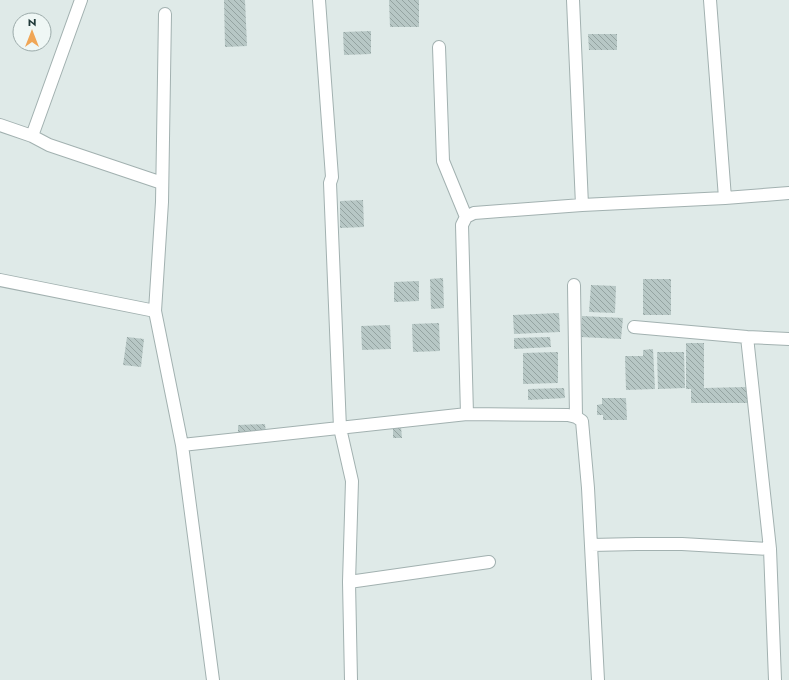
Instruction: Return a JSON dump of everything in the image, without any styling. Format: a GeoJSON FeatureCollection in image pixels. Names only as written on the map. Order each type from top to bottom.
{"type":"FeatureCollection","features":[{"type":"Feature","properties":{"kind":"street"},"geometry":{"type":"LineString","coordinates":[[32,136],[81,0]]}},
{"type":"Feature","properties":{"kind":"street"},"geometry":{"type":"LineString","coordinates":[[319,0],[332,177],[330,183],[340,428],[352,481],[349,582],[351,680]]}},
{"type":"Feature","properties":{"kind":"street"},"geometry":{"type":"LineString","coordinates":[[573,0],[582,205]]}},
{"type":"Feature","properties":{"kind":"street"},"geometry":{"type":"LineString","coordinates":[[710,0],[725,198]]}},
{"type":"Feature","properties":{"kind":"street"},"geometry":{"type":"LineString","coordinates":[[165,14],[162,202],[154,311],[182,445],[214,680]]}},
{"type":"Feature","properties":{"kind":"street"},"geometry":{"type":"LineString","coordinates":[[439,47],[443,161],[466,217]]}},
{"type":"Feature","properties":{"kind":"street"},"geometry":{"type":"LineString","coordinates":[[0,125],[32,136],[49,145],[162,184]]}},
{"type":"Feature","properties":{"kind":"street"},"geometry":{"type":"LineString","coordinates":[[467,414],[462,225],[466,217],[474,213],[789,193]]}},
{"type":"Feature","properties":{"kind":"street"},"geometry":{"type":"LineString","coordinates":[[0,280],[154,311]]}},
{"type":"Feature","properties":{"kind":"street"},"geometry":{"type":"LineString","coordinates":[[574,285],[576,417]]}},
{"type":"Feature","properties":{"kind":"street"},"geometry":{"type":"LineString","coordinates":[[634,327],[747,338],[789,339]]}},
{"type":"Feature","properties":{"kind":"street"},"geometry":{"type":"LineString","coordinates":[[747,338],[770,549],[775,680]]}},
{"type":"Feature","properties":{"kind":"street"},"geometry":{"type":"LineString","coordinates":[[182,445],[467,414],[568,415],[576,417],[582,421],[588,488],[598,680]]}},
{"type":"Feature","properties":{"kind":"street"},"geometry":{"type":"LineString","coordinates":[[591,545],[682,544],[770,549]]}},
{"type":"Feature","properties":{"kind":"street"},"geometry":{"type":"LineString","coordinates":[[349,582],[489,562]]}},
{"type":"Feature","properties":{"kind":"building"},"geometry":{"type":"Polygon","coordinates":[[[224,0],[245,0],[247,46],[225,47],[224,0]]]}},
{"type":"Feature","properties":{"kind":"building"},"geometry":{"type":"Polygon","coordinates":[[[389,0],[419,0],[419,27],[390,27],[389,0]]]}},
{"type":"Feature","properties":{"kind":"building"},"geometry":{"type":"Polygon","coordinates":[[[371,31],[371,54],[344,55],[343,32],[371,31]]]}},
{"type":"Feature","properties":{"kind":"building"},"geometry":{"type":"Polygon","coordinates":[[[588,34],[617,34],[617,50],[589,50],[588,34]]]}},
{"type":"Feature","properties":{"kind":"building"},"geometry":{"type":"Polygon","coordinates":[[[363,200],[364,227],[340,228],[340,201],[363,200]]]}},
{"type":"Feature","properties":{"kind":"building"},"geometry":{"type":"Polygon","coordinates":[[[443,278],[444,308],[431,309],[430,279],[443,278]]]}},
{"type":"Feature","properties":{"kind":"building"},"geometry":{"type":"Polygon","coordinates":[[[643,279],[671,279],[671,315],[643,315],[643,279]]]}},
{"type":"Feature","properties":{"kind":"building"},"geometry":{"type":"Polygon","coordinates":[[[419,281],[419,301],[394,302],[394,282],[419,281]]]}},
{"type":"Feature","properties":{"kind":"building"},"geometry":{"type":"Polygon","coordinates":[[[591,285],[616,286],[615,313],[589,312],[591,285]]]}},
{"type":"Feature","properties":{"kind":"building"},"geometry":{"type":"Polygon","coordinates":[[[559,313],[560,332],[514,334],[513,315],[559,313]]]}},
{"type":"Feature","properties":{"kind":"building"},"geometry":{"type":"Polygon","coordinates":[[[582,316],[623,318],[621,339],[581,337],[582,316]]]}},
{"type":"Feature","properties":{"kind":"building"},"geometry":{"type":"Polygon","coordinates":[[[439,323],[440,351],[413,352],[412,324],[439,323]]]}},
{"type":"Feature","properties":{"kind":"building"},"geometry":{"type":"Polygon","coordinates":[[[390,325],[391,349],[362,350],[361,326],[390,325]]]}},
{"type":"Feature","properties":{"kind":"building"},"geometry":{"type":"Polygon","coordinates":[[[127,337],[144,339],[141,367],[123,365],[127,337]]]}},
{"type":"Feature","properties":{"kind":"building"},"geometry":{"type":"Polygon","coordinates":[[[550,337],[551,347],[514,349],[514,338],[550,337]]]}},
{"type":"Feature","properties":{"kind":"building"},"geometry":{"type":"Polygon","coordinates":[[[686,343],[704,343],[704,388],[747,387],[747,403],[691,403],[691,389],[686,389],[686,343]]]}},
{"type":"Feature","properties":{"kind":"building"},"geometry":{"type":"Polygon","coordinates":[[[653,349],[655,389],[626,390],[625,356],[643,356],[643,350],[653,349]]]}},
{"type":"Feature","properties":{"kind":"building"},"geometry":{"type":"Polygon","coordinates":[[[558,352],[558,383],[523,384],[523,353],[558,352]]]}},
{"type":"Feature","properties":{"kind":"building"},"geometry":{"type":"Polygon","coordinates":[[[657,352],[684,352],[685,388],[658,389],[657,352]]]}},
{"type":"Feature","properties":{"kind":"building"},"geometry":{"type":"Polygon","coordinates":[[[564,388],[565,398],[528,400],[528,389],[564,388]]]}},
{"type":"Feature","properties":{"kind":"building"},"geometry":{"type":"Polygon","coordinates":[[[602,398],[626,398],[627,420],[603,420],[603,415],[597,415],[597,405],[602,404],[602,398]]]}},
{"type":"Feature","properties":{"kind":"building"},"geometry":{"type":"Polygon","coordinates":[[[265,424],[266,434],[238,435],[238,425],[265,424]]]}},
{"type":"Feature","properties":{"kind":"building"},"geometry":{"type":"Polygon","coordinates":[[[393,427],[401,427],[402,438],[393,438],[393,427]]]}}]}
